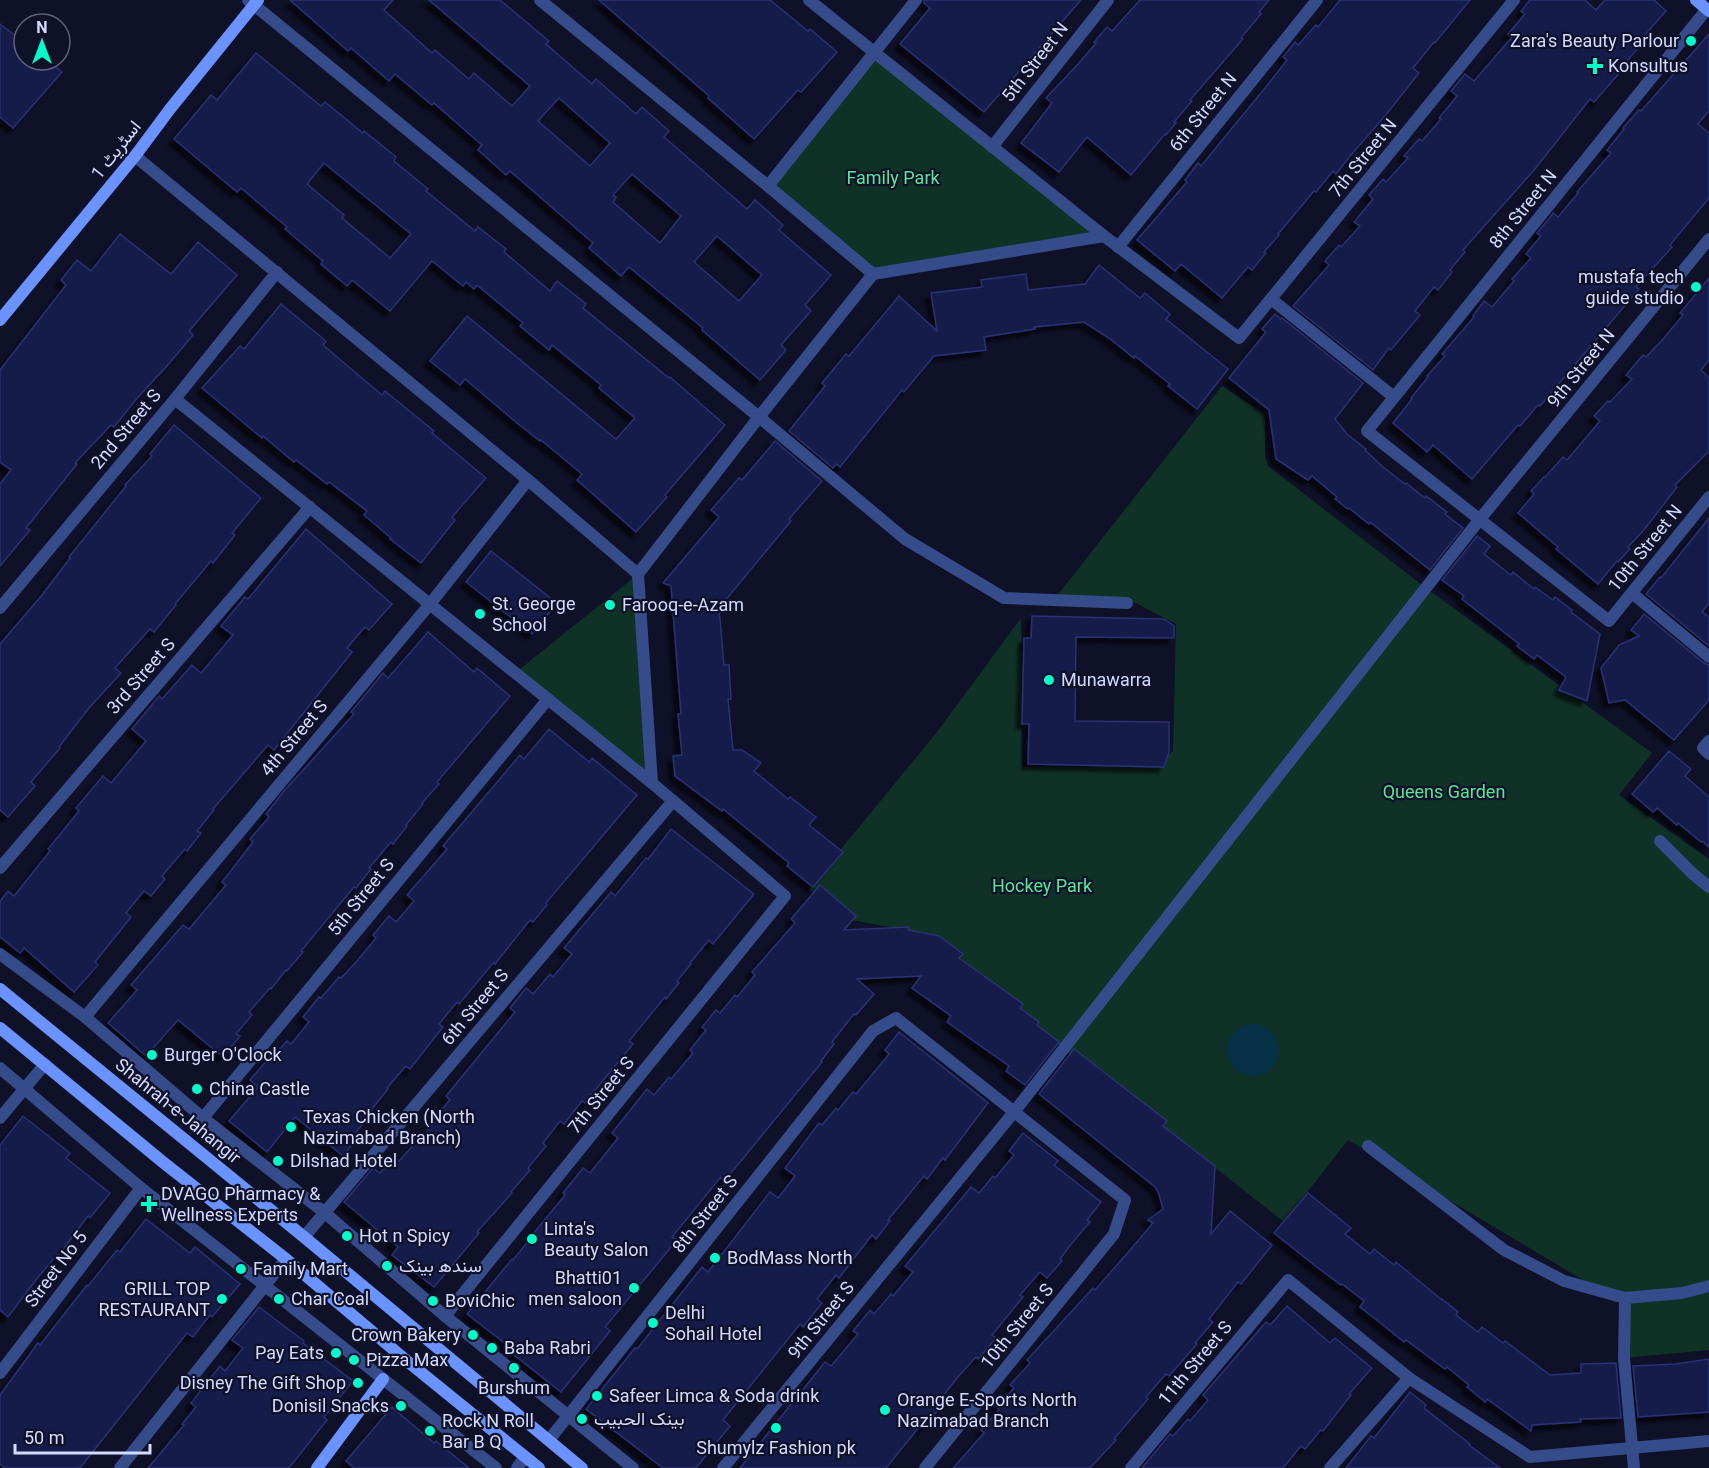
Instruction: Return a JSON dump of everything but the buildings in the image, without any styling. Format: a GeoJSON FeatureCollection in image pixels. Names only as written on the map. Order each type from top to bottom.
{"type":"FeatureCollection","features":[{"type":"Feature","properties":{"kind":"main road"},"geometry":{"type":"LineString","coordinates":[[1696,0],[1708,10]]}},
{"type":"Feature","properties":{"kind":"main road","name":"اسٹریٹ 1"},"geometry":{"type":"LineString","coordinates":[[0,320],[135,156],[253,2]]}},
{"type":"Feature","properties":{"kind":"main road","name":"Shahrah-e-Jahangir"},"geometry":{"type":"LineString","coordinates":[[0,989],[582,1468]]}},
{"type":"Feature","properties":{"kind":"main road"},"geometry":{"type":"LineString","coordinates":[[0,1028],[164,1163],[286,1259],[539,1468]]}},
{"type":"Feature","properties":{"kind":"main road"},"geometry":{"type":"LineString","coordinates":[[317,1468],[383,1379]]}},
{"type":"Feature","properties":{"kind":"street"},"geometry":{"type":"LineString","coordinates":[[540,0],[873,274]]}},
{"type":"Feature","properties":{"kind":"street"},"geometry":{"type":"LineString","coordinates":[[809,0],[1118,248]]}},
{"type":"Feature","properties":{"kind":"street"},"geometry":{"type":"LineString","coordinates":[[768,186],[916,0]]}},
{"type":"Feature","properties":{"kind":"street","name":"5th Street N"},"geometry":{"type":"LineString","coordinates":[[992,147],[1108,0]]}},
{"type":"Feature","properties":{"kind":"street","name":"6th Street N"},"geometry":{"type":"LineString","coordinates":[[1118,248],[1317,0]]}},
{"type":"Feature","properties":{"kind":"street","name":"7th Street N"},"geometry":{"type":"LineString","coordinates":[[1118,248],[1239,338],[1514,0]]}},
{"type":"Feature","properties":{"kind":"street"},"geometry":{"type":"LineString","coordinates":[[253,2],[905,539],[1004,598],[1127,603]]}},
{"type":"Feature","properties":{"kind":"street","name":"8th Street N"},"geometry":{"type":"LineString","coordinates":[[1480,519],[1367,431],[1708,10]]}},
{"type":"Feature","properties":{"kind":"street"},"geometry":{"type":"LineString","coordinates":[[135,156],[528,480],[638,574]]}},
{"type":"Feature","properties":{"kind":"street"},"geometry":{"type":"LineString","coordinates":[[652,783],[638,574],[873,274],[1104,236]]}},
{"type":"Feature","properties":{"kind":"street","name":"9th Street N"},"geometry":{"type":"LineString","coordinates":[[1014,1112],[1480,519],[1709,239]]}},
{"type":"Feature","properties":{"kind":"street","name":"2nd Street S"},"geometry":{"type":"LineString","coordinates":[[0,608],[175,399],[277,272]]}},
{"type":"Feature","properties":{"kind":"street"},"geometry":{"type":"LineString","coordinates":[[1271,299],[1394,397]]}},
{"type":"Feature","properties":{"kind":"street"},"geometry":{"type":"LineString","coordinates":[[175,399],[673,801]]}},
{"type":"Feature","properties":{"kind":"street","name":"4th Street S"},"geometry":{"type":"LineString","coordinates":[[86,1017],[430,604],[528,480]]}},
{"type":"Feature","properties":{"kind":"street","name":"10th Street N"},"geometry":{"type":"LineString","coordinates":[[1480,519],[1609,621],[1709,497]]}},
{"type":"Feature","properties":{"kind":"street","name":"3rd Street S"},"geometry":{"type":"LineString","coordinates":[[0,868],[310,507]]}},
{"type":"Feature","properties":{"kind":"street"},"geometry":{"type":"LineString","coordinates":[[1632,593],[1709,657]]}},
{"type":"Feature","properties":{"kind":"street","name":"5th Street S"},"geometry":{"type":"LineString","coordinates":[[203,1118],[548,699]]}},
{"type":"Feature","properties":{"kind":"street","name":"7th Street S"},"geometry":{"type":"LineString","coordinates":[[445,1316],[785,896],[673,801]]}},
{"type":"Feature","properties":{"kind":"street","name":"6th Street S"},"geometry":{"type":"LineString","coordinates":[[304,1237],[673,801]]}},
{"type":"Feature","properties":{"kind":"street"},"geometry":{"type":"LineString","coordinates":[[1660,841],[1709,887]]}},
{"type":"Feature","properties":{"kind":"street"},"geometry":{"type":"LineString","coordinates":[[0,954],[86,1017],[203,1118],[325,1213],[445,1316],[633,1468]]}},
{"type":"Feature","properties":{"kind":"street","name":"8th Street S"},"geometry":{"type":"LineString","coordinates":[[549,1440],[873,1031],[896,1018],[1014,1112]]}},
{"type":"Feature","properties":{"kind":"street"},"geometry":{"type":"LineString","coordinates":[[0,1118],[45,1064]]}},
{"type":"Feature","properties":{"kind":"street"},"geometry":{"type":"LineString","coordinates":[[0,1068],[141,1188],[496,1468]]}},
{"type":"Feature","properties":{"kind":"street","name":"10th Street S"},"geometry":{"type":"LineString","coordinates":[[925,1468],[1114,1234],[1125,1200],[1014,1112]]}},
{"type":"Feature","properties":{"kind":"street","name":"9th Street S"},"geometry":{"type":"LineString","coordinates":[[723,1468],[1014,1112]]}},
{"type":"Feature","properties":{"kind":"street"},"geometry":{"type":"LineString","coordinates":[[1368,1146],[1504,1250],[1564,1281],[1625,1298],[1683,1293],[1709,1286]]}},
{"type":"Feature","properties":{"kind":"street","name":"Street No 5"},"geometry":{"type":"LineString","coordinates":[[0,1373],[141,1188]]}},
{"type":"Feature","properties":{"kind":"street"},"geometry":{"type":"LineString","coordinates":[[120,1468],[286,1259]]}},
{"type":"Feature","properties":{"kind":"street","name":"11th Street S"},"geometry":{"type":"LineString","coordinates":[[1131,1468],[1288,1280],[1409,1378]]}},
{"type":"Feature","properties":{"kind":"street"},"geometry":{"type":"LineString","coordinates":[[1625,1298],[1624,1358],[1634,1468]]}},
{"type":"Feature","properties":{"kind":"street"},"geometry":{"type":"LineString","coordinates":[[1330,1468],[1409,1378],[1530,1457],[1709,1441]]}},
{"type":"Feature","properties":{"kind":"street"},"geometry":{"type":"LineString","coordinates":[[517,1468],[525,1457]]}},
{"type":"Feature","properties":{"kind":"green space","name":"Family Park"},"geometry":{"type":"Polygon","coordinates":[[[874,52],[1104,236],[873,274],[768,186],[874,52]]]}},
{"type":"Feature","properties":{"kind":"green space"},"geometry":{"type":"Polygon","coordinates":[[[1222,386],[1265,414],[1265,455],[1268,466],[1426,588],[1652,753],[1619,795],[1709,859],[1709,1350],[1624,1358],[1625,1305],[1348,1140],[1284,1222],[1064,1049],[901,929],[851,920],[808,889],[937,732],[1021,618],[1022,767],[1156,766],[1173,751],[1176,624],[1130,600],[1056,597],[1222,386]]]}},
{"type":"Feature","properties":{"kind":"green space"},"geometry":{"type":"Polygon","coordinates":[[[638,574],[652,783],[515,673],[638,574]]]}},
{"type":"Feature","properties":{"kind":"water"},"geometry":{"type":"Polygon","coordinates":[[[1248,1024],[1258,1024],[1268,1028],[1275,1035],[1279,1050],[1275,1065],[1268,1072],[1258,1076],[1248,1076],[1238,1072],[1231,1065],[1227,1055],[1227,1045],[1231,1035],[1238,1028],[1248,1024]]]}},
{"type":"Feature","properties":{"kind":"place","name":"Zara's Beauty Parlour"},"geometry":{"type":"Point","coordinates":[1691,41]}},
{"type":"Feature","properties":{"kind":"place","name":"Konsultus"},"geometry":{"type":"Point","coordinates":[1595,66]}},
{"type":"Feature","properties":{"kind":"place","name":"mustafa tech guide studio"},"geometry":{"type":"Point","coordinates":[1696,287]}},
{"type":"Feature","properties":{"kind":"place","name":"Farooq-e-Azam"},"geometry":{"type":"Point","coordinates":[610,605]}},
{"type":"Feature","properties":{"kind":"place","name":"St. George School"},"geometry":{"type":"Point","coordinates":[480,614]}},
{"type":"Feature","properties":{"kind":"place","name":"Munawarra"},"geometry":{"type":"Point","coordinates":[1049,680]}},
{"type":"Feature","properties":{"kind":"place","name":"Burger O'Clock"},"geometry":{"type":"Point","coordinates":[152,1055]}},
{"type":"Feature","properties":{"kind":"place","name":"China Castle"},"geometry":{"type":"Point","coordinates":[197,1089]}},
{"type":"Feature","properties":{"kind":"place","name":"Texas Chicken (North Nazimabad Branch)"},"geometry":{"type":"Point","coordinates":[291,1127]}},
{"type":"Feature","properties":{"kind":"place","name":"Dilshad Hotel"},"geometry":{"type":"Point","coordinates":[278,1161]}},
{"type":"Feature","properties":{"kind":"place","name":"DVAGO Pharmacy & Wellness Experts"},"geometry":{"type":"Point","coordinates":[149,1204]}},
{"type":"Feature","properties":{"kind":"place","name":"Hot n Spicy"},"geometry":{"type":"Point","coordinates":[347,1236]}},
{"type":"Feature","properties":{"kind":"place","name":"Linta's Beauty Salon"},"geometry":{"type":"Point","coordinates":[532,1239]}},
{"type":"Feature","properties":{"kind":"place","name":"BodMass North"},"geometry":{"type":"Point","coordinates":[715,1258]}},
{"type":"Feature","properties":{"kind":"place","name":"سندھ بینک"},"geometry":{"type":"Point","coordinates":[387,1266]}},
{"type":"Feature","properties":{"kind":"place","name":"Family Mart"},"geometry":{"type":"Point","coordinates":[241,1269]}},
{"type":"Feature","properties":{"kind":"place","name":"Bhatti01 men saloon"},"geometry":{"type":"Point","coordinates":[634,1288]}},
{"type":"Feature","properties":{"kind":"place","name":"GRILL TOP RESTAURANT"},"geometry":{"type":"Point","coordinates":[222,1299]}},
{"type":"Feature","properties":{"kind":"place","name":"Char Coal"},"geometry":{"type":"Point","coordinates":[279,1299]}},
{"type":"Feature","properties":{"kind":"place","name":"BoviChic"},"geometry":{"type":"Point","coordinates":[433,1301]}},
{"type":"Feature","properties":{"kind":"place","name":"Delhi Sohail Hotel"},"geometry":{"type":"Point","coordinates":[653,1323]}},
{"type":"Feature","properties":{"kind":"place","name":"Crown Bakery"},"geometry":{"type":"Point","coordinates":[473,1335]}},
{"type":"Feature","properties":{"kind":"place","name":"Baba Rabri"},"geometry":{"type":"Point","coordinates":[492,1348]}},
{"type":"Feature","properties":{"kind":"place","name":"Pay Eats"},"geometry":{"type":"Point","coordinates":[336,1353]}},
{"type":"Feature","properties":{"kind":"place","name":"Pizza Max"},"geometry":{"type":"Point","coordinates":[354,1360]}},
{"type":"Feature","properties":{"kind":"place","name":"Burshum"},"geometry":{"type":"Point","coordinates":[514,1368]}},
{"type":"Feature","properties":{"kind":"place","name":"Disney The Gift Shop"},"geometry":{"type":"Point","coordinates":[358,1383]}},
{"type":"Feature","properties":{"kind":"place","name":"Safeer Limca & Soda drink"},"geometry":{"type":"Point","coordinates":[597,1396]}},
{"type":"Feature","properties":{"kind":"place","name":"Donisil Snacks"},"geometry":{"type":"Point","coordinates":[401,1406]}},
{"type":"Feature","properties":{"kind":"place","name":"Orange E-Sports North Nazimabad Branch"},"geometry":{"type":"Point","coordinates":[885,1410]}},
{"type":"Feature","properties":{"kind":"place","name":"بينک الحبيب"},"geometry":{"type":"Point","coordinates":[582,1419]}},
{"type":"Feature","properties":{"kind":"place","name":"Shumylz Fashion pk"},"geometry":{"type":"Point","coordinates":[776,1428]}},
{"type":"Feature","properties":{"kind":"place","name":"Rock N Roll Bar B Q"},"geometry":{"type":"Point","coordinates":[430,1431]}},
{"type":"Feature","properties":{"kind":"park label","name":"Queens Garden"},"geometry":{"type":"Point","coordinates":[1444,792]}},
{"type":"Feature","properties":{"kind":"park label","name":"Hockey Park"},"geometry":{"type":"Point","coordinates":[1042,886]}}]}
